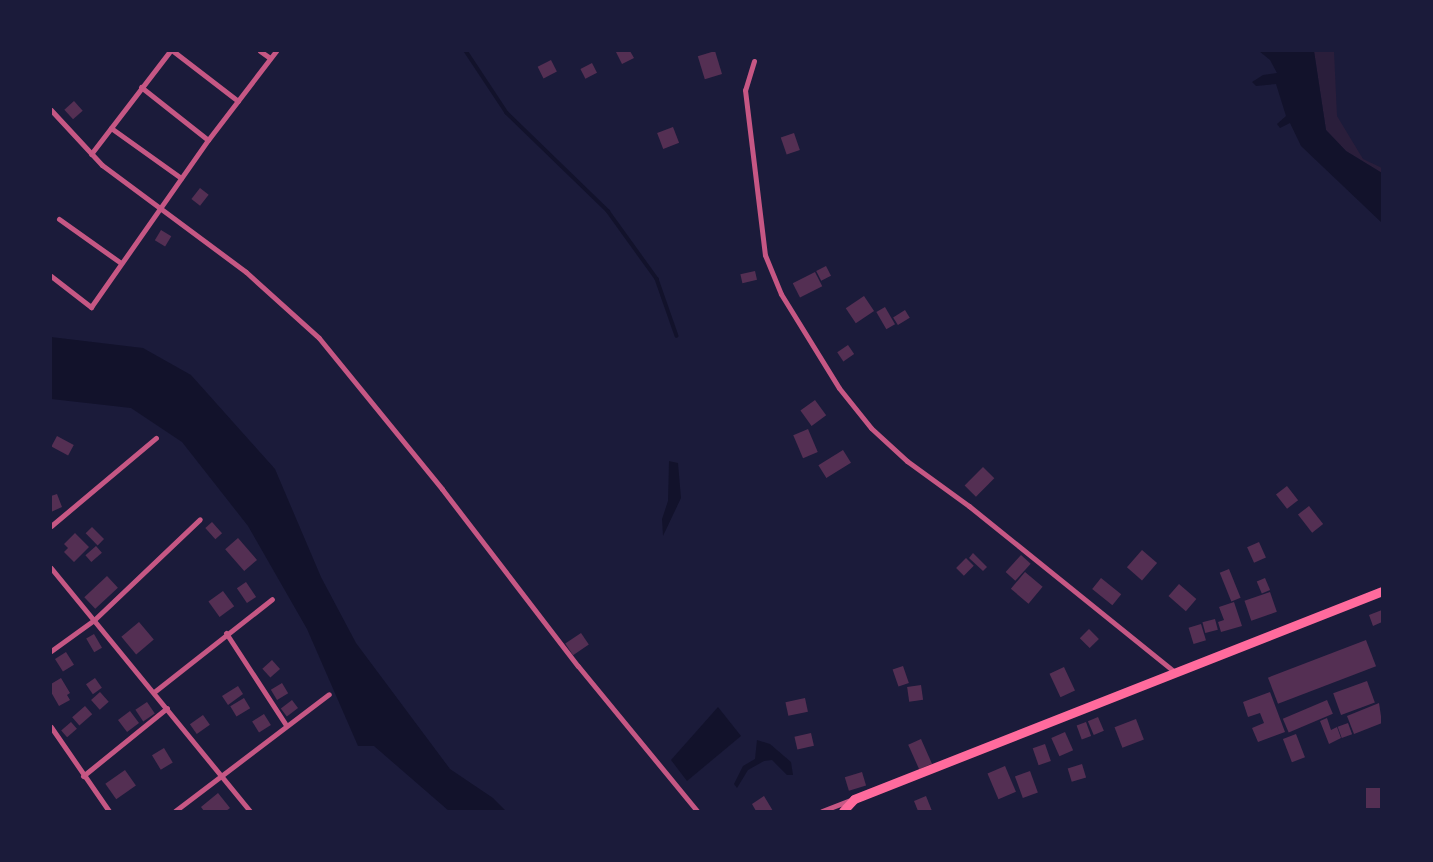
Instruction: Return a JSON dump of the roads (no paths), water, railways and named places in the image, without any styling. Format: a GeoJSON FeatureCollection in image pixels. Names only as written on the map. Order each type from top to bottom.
{"type":"FeatureCollection","features":[{"type":"Feature","properties":{"kind":"main road"},"geometry":{"type":"LineString","coordinates":[[843,811],[854,799],[1177,674],[1382,590]]}},
{"type":"Feature","properties":{"kind":"street"},"geometry":{"type":"LineString","coordinates":[[91,154],[141,87],[172,51],[238,101]]}},
{"type":"Feature","properties":{"kind":"street"},"geometry":{"type":"LineString","coordinates":[[260,51],[270,58]]}},
{"type":"Feature","properties":{"kind":"street"},"geometry":{"type":"LineString","coordinates":[[51,276],[91,307],[208,140],[276,51]]}},
{"type":"Feature","properties":{"kind":"street"},"geometry":{"type":"LineString","coordinates":[[754,61],[745,90],[765,255],[781,294],[839,388],[871,428],[907,461],[969,506],[1177,674]]}},
{"type":"Feature","properties":{"kind":"street"},"geometry":{"type":"LineString","coordinates":[[141,87],[208,140]]}},
{"type":"Feature","properties":{"kind":"street"},"geometry":{"type":"LineString","coordinates":[[51,110],[91,154],[246,272],[319,338],[343,365],[578,666],[697,811]]}},
{"type":"Feature","properties":{"kind":"street"},"geometry":{"type":"LineString","coordinates":[[111,128],[181,178]]}},
{"type":"Feature","properties":{"kind":"street"},"geometry":{"type":"LineString","coordinates":[[59,219],[121,263]]}},
{"type":"Feature","properties":{"kind":"street"},"geometry":{"type":"LineString","coordinates":[[51,526],[156,438]]}},
{"type":"Feature","properties":{"kind":"street"},"geometry":{"type":"LineString","coordinates":[[51,651],[94,620],[200,519]]}},
{"type":"Feature","properties":{"kind":"street"},"geometry":{"type":"LineString","coordinates":[[51,568],[250,811]]}},
{"type":"Feature","properties":{"kind":"street"},"geometry":{"type":"LineString","coordinates":[[154,692],[272,599]]}},
{"type":"Feature","properties":{"kind":"street"},"geometry":{"type":"LineString","coordinates":[[226,633],[286,725]]}},
{"type":"Feature","properties":{"kind":"street"},"geometry":{"type":"LineString","coordinates":[[175,811],[220,774],[329,694]]}},
{"type":"Feature","properties":{"kind":"street"},"geometry":{"type":"LineString","coordinates":[[83,776],[167,708]]}},
{"type":"Feature","properties":{"kind":"street"},"geometry":{"type":"LineString","coordinates":[[51,727],[108,811]]}},
{"type":"Feature","properties":{"kind":"street"},"geometry":{"type":"LineString","coordinates":[[822,811],[854,799]]}},
{"type":"Feature","properties":{"kind":"street"},"geometry":{"type":"LineString","coordinates":[[183,805],[188,811]]}},
{"type":"Feature","properties":{"kind":"waterway"},"geometry":{"type":"LineString","coordinates":[[466,51],[507,113],[608,211],[657,279],[677,336]]}}]}
